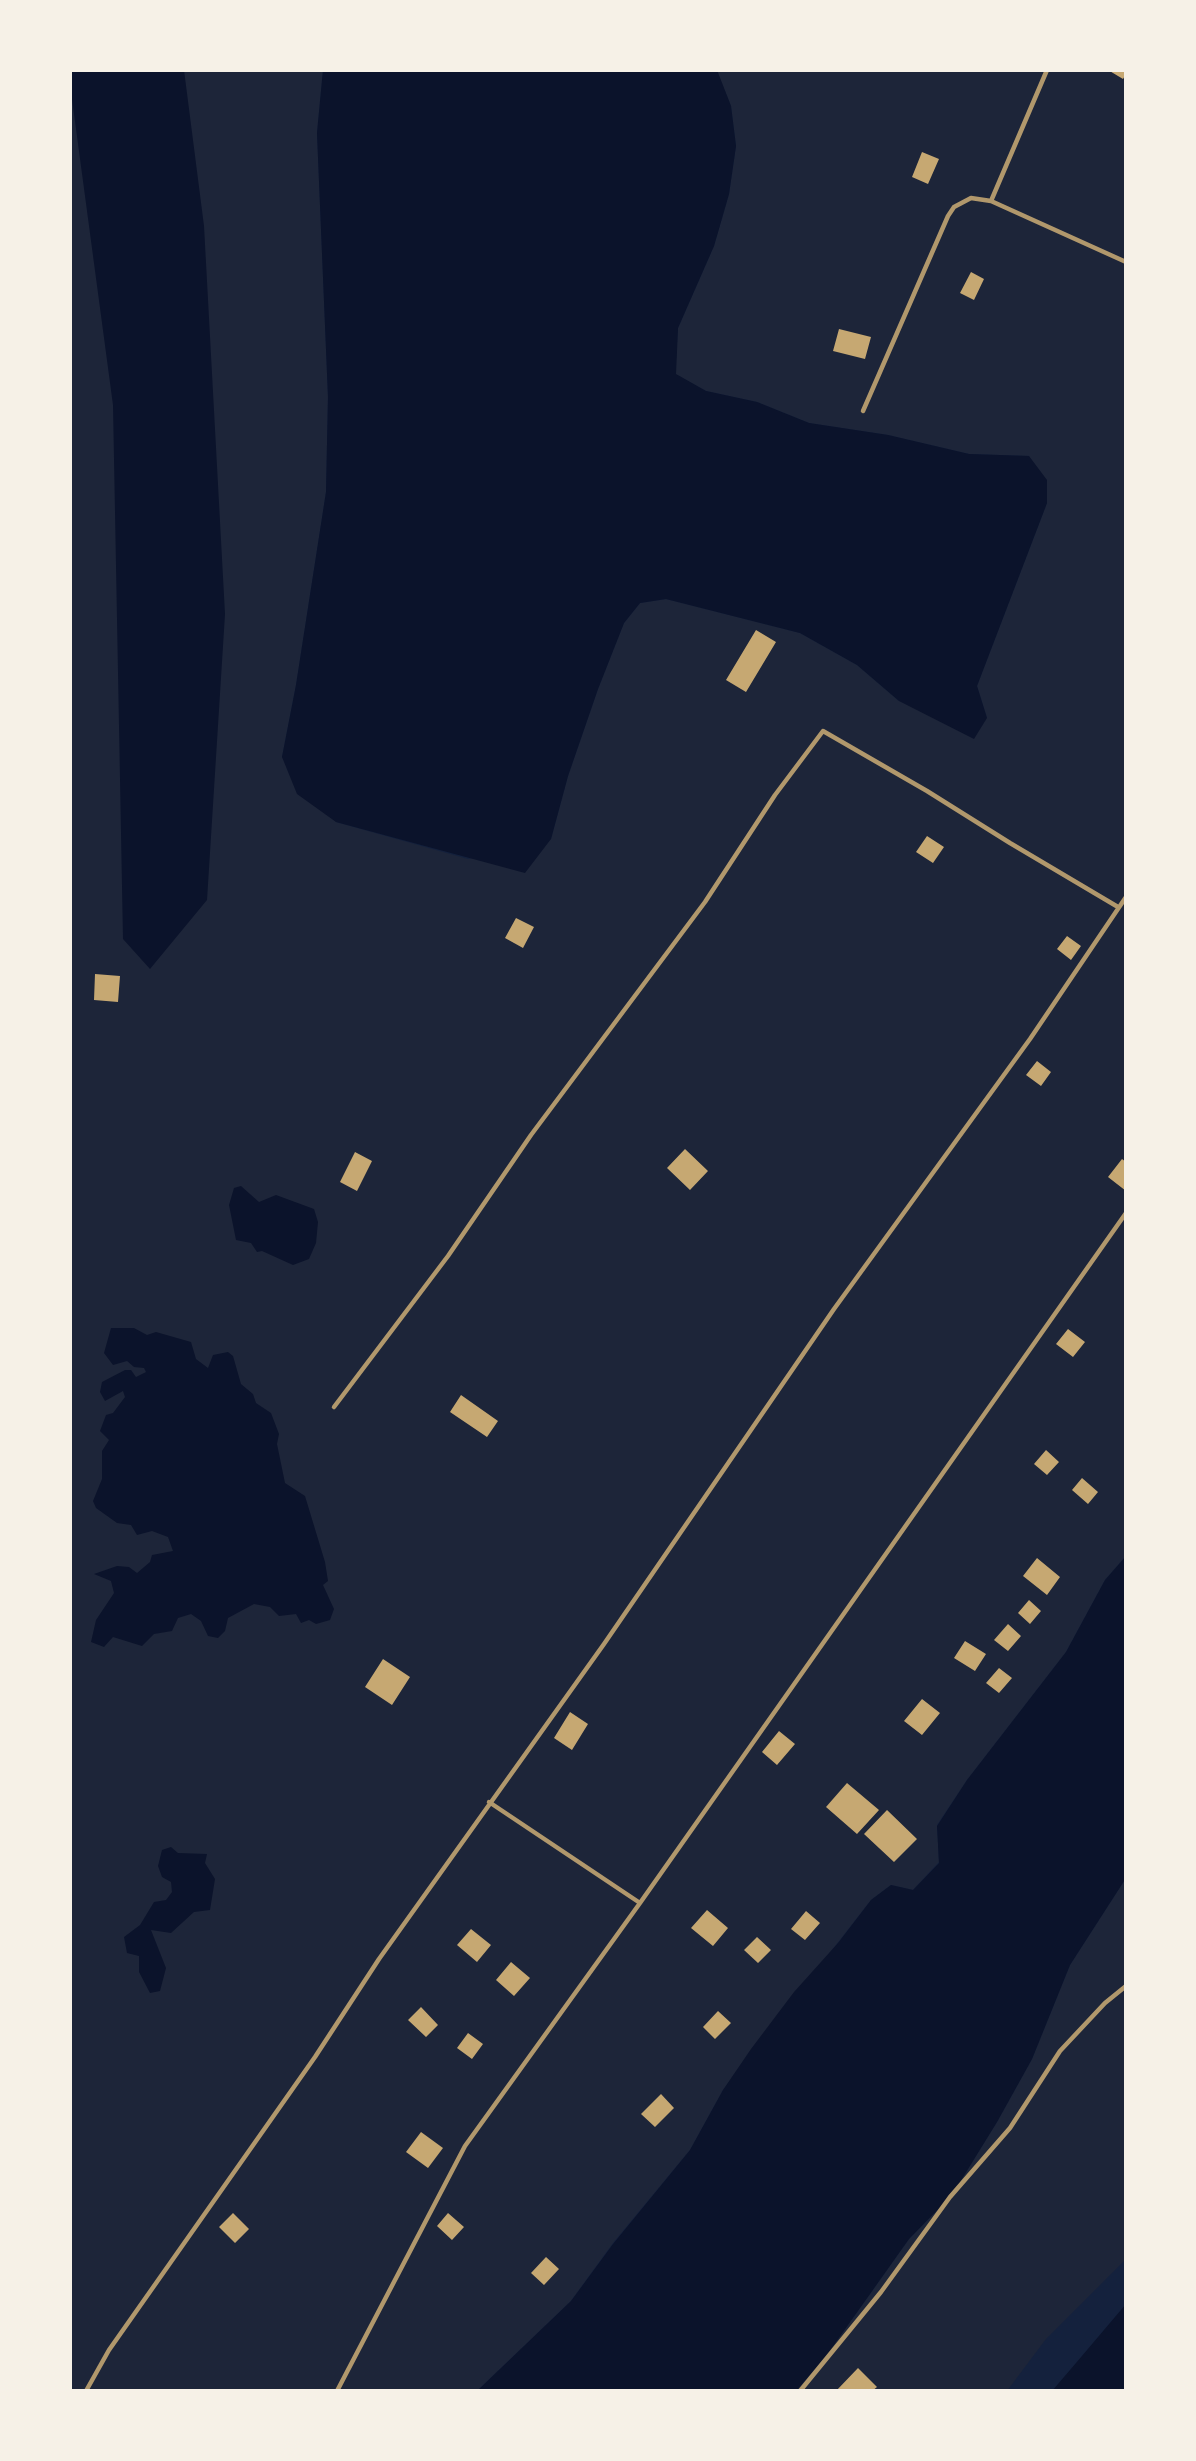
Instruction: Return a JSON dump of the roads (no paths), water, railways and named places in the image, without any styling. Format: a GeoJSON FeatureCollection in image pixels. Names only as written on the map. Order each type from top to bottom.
{"type":"FeatureCollection","features":[{"type":"Feature","properties":{"kind":"lane"},"geometry":{"type":"LineString","coordinates":[[991,201],[1048,70]]}},
{"type":"Feature","properties":{"kind":"lane"},"geometry":{"type":"LineString","coordinates":[[863,411],[954,207],[971,198],[991,201],[1126,262]]}},
{"type":"Feature","properties":{"kind":"lane"},"geometry":{"type":"LineString","coordinates":[[334,1406],[448,1256],[531,1135],[705,902],[775,795],[822,731],[1118,907]]}},
{"type":"Feature","properties":{"kind":"lane"},"geometry":{"type":"LineString","coordinates":[[86,2391],[109,2350],[168,2263],[315,2057],[379,1959],[604,1644],[834,1310],[1030,1039],[1126,897]]}},
{"type":"Feature","properties":{"kind":"lane"},"geometry":{"type":"LineString","coordinates":[[337,2391],[465,2146],[640,1903],[1126,1213]]}},
{"type":"Feature","properties":{"kind":"lane"},"geometry":{"type":"LineString","coordinates":[[489,1802],[640,1903]]}},
{"type":"Feature","properties":{"kind":"lane"},"geometry":{"type":"LineString","coordinates":[[800,2391],[881,2292],[950,2197],[1010,2128],[1059,2051],[1105,2003],[1126,1986]]}}]}
